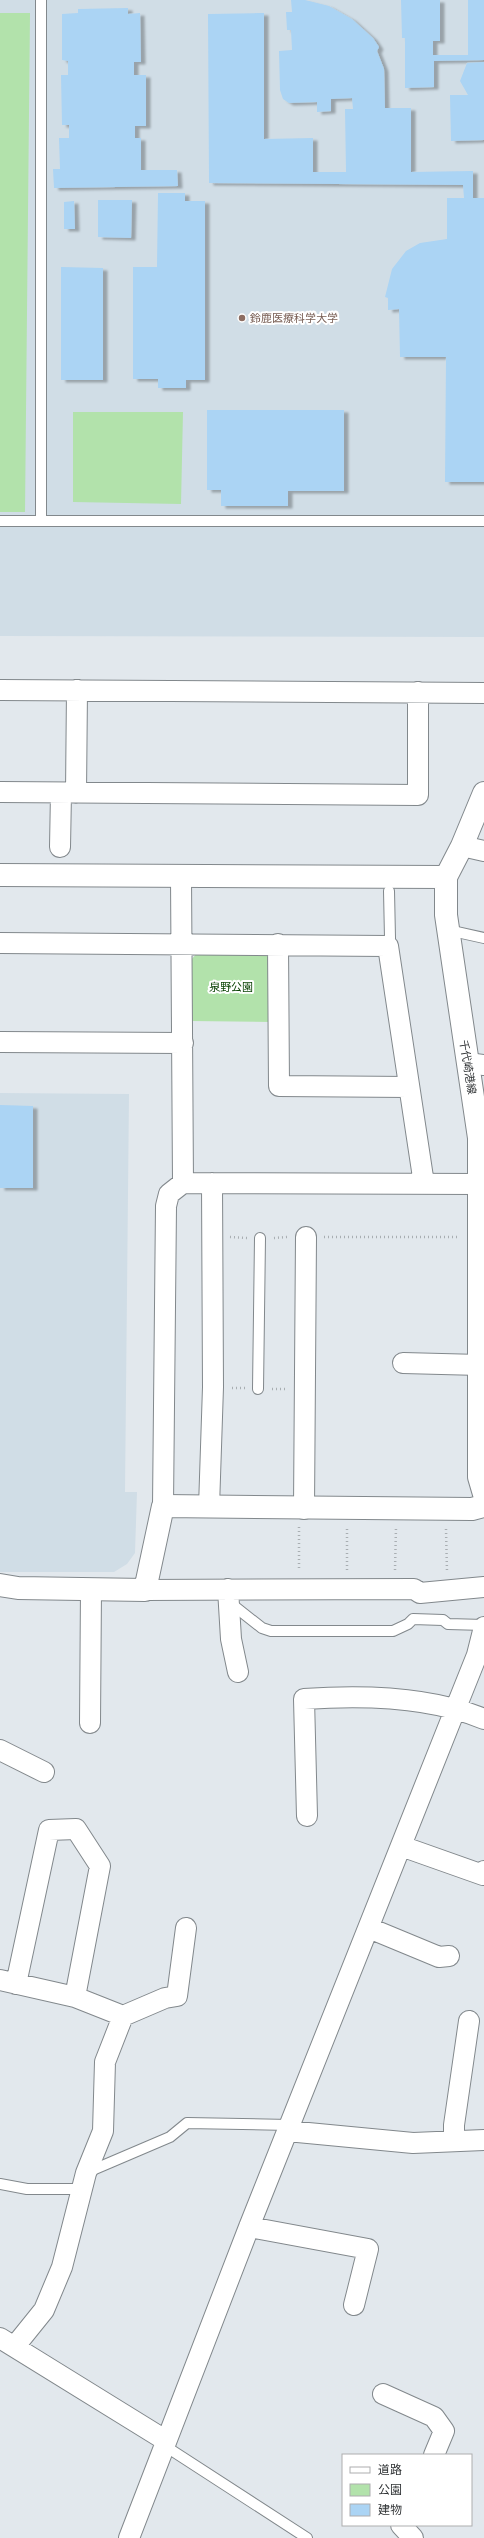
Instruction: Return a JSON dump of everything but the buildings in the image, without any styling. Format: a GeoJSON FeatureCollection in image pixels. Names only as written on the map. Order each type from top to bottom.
{"type":"FeatureCollection","features":[{"type":"Feature","properties":{"kind":"street"},"geometry":{"type":"LineString","coordinates":[[0,690],[484,693]]}},
{"type":"Feature","properties":{"kind":"street"},"geometry":{"type":"LineString","coordinates":[[60,847],[69,793],[77,690]]}},
{"type":"Feature","properties":{"kind":"street"},"geometry":{"type":"LineString","coordinates":[[0,792],[418,795],[418,692]]}},
{"type":"Feature","properties":{"kind":"street","name":"千代崎港線"},"geometry":{"type":"LineString","coordinates":[[484,793],[462,846],[446,877],[448,930],[473,1067],[479,1138],[479,1477],[484,1494]]}},
{"type":"Feature","properties":{"kind":"street"},"geometry":{"type":"LineString","coordinates":[[462,846],[484,851]]}},
{"type":"Feature","properties":{"kind":"street"},"geometry":{"type":"LineString","coordinates":[[0,875],[446,877]]}},
{"type":"Feature","properties":{"kind":"street"},"geometry":{"type":"LineString","coordinates":[[181,877],[183,944],[183,1183]]}},
{"type":"Feature","properties":{"kind":"street"},"geometry":{"type":"LineString","coordinates":[[0,943],[388,946],[424,1184]]}},
{"type":"Feature","properties":{"kind":"street"},"geometry":{"type":"LineString","coordinates":[[278,944],[279,1086],[410,1086]]}},
{"type":"Feature","properties":{"kind":"street"},"geometry":{"type":"LineString","coordinates":[[0,1042],[183,1043]]}},
{"type":"Feature","properties":{"kind":"street"},"geometry":{"type":"LineString","coordinates":[[473,1067],[484,1108]]}},
{"type":"Feature","properties":{"kind":"street"},"geometry":{"type":"LineString","coordinates":[[145,1590],[163,1506],[166,1206],[169,1194],[183,1183],[479,1184]]}},
{"type":"Feature","properties":{"kind":"street"},"geometry":{"type":"LineString","coordinates":[[209,1507],[213,1387],[212,1183]]}},
{"type":"Feature","properties":{"kind":"street"},"geometry":{"type":"LineString","coordinates":[[301,1508],[306,1237]]}},
{"type":"Feature","properties":{"kind":"street"},"geometry":{"type":"LineString","coordinates":[[403,1363],[480,1365]]}},
{"type":"Feature","properties":{"kind":"street"},"geometry":{"type":"LineString","coordinates":[[163,1506],[396,1509],[472,1509],[484,1506]]}},
{"type":"Feature","properties":{"kind":"street"},"geometry":{"type":"LineString","coordinates":[[0,1585],[18,1588],[92,1588],[228,1595],[300,1589],[414,1589],[420,1593],[484,1587]]}},
{"type":"Feature","properties":{"kind":"street"},"geometry":{"type":"LineString","coordinates":[[90,1723],[92,1588]]}},
{"type":"Feature","properties":{"kind":"street"},"geometry":{"type":"LineString","coordinates":[[228,1595],[231,1640],[238,1672]]}},
{"type":"Feature","properties":{"kind":"street"},"geometry":{"type":"LineString","coordinates":[[129,2538],[288,2128],[456,1710],[477,1655],[484,1626]]}},
{"type":"Feature","properties":{"kind":"street"},"geometry":{"type":"LineString","coordinates":[[307,1816],[304,1699],[357,1696],[395,1699],[465,1711],[484,1719]]}},
{"type":"Feature","properties":{"kind":"street"},"geometry":{"type":"LineString","coordinates":[[0,1750],[44,1772]]}},
{"type":"Feature","properties":{"kind":"street"},"geometry":{"type":"LineString","coordinates":[[75,1997],[100,1866],[76,1829],[49,1830],[8,1982],[75,1997],[124,2016]]}},
{"type":"Feature","properties":{"kind":"street"},"geometry":{"type":"LineString","coordinates":[[401,1846],[483,1875],[484,1871]]}},
{"type":"Feature","properties":{"kind":"street"},"geometry":{"type":"LineString","coordinates":[[165,2443],[5,2344],[44,2310],[62,2267],[83,2181],[103,2131],[105,2062],[124,2016],[165,1998],[177,1996],[186,1928]]}},
{"type":"Feature","properties":{"kind":"street"},"geometry":{"type":"LineString","coordinates":[[369,1928],[439,1957],[449,1956]]}},
{"type":"Feature","properties":{"kind":"street"},"geometry":{"type":"LineString","coordinates":[[454,2141],[454,2125],[469,2021]]}},
{"type":"Feature","properties":{"kind":"street"},"geometry":{"type":"LineString","coordinates":[[288,2128],[413,2143],[484,2140]]}},
{"type":"Feature","properties":{"kind":"street"},"geometry":{"type":"LineString","coordinates":[[249,2227],[368,2249],[354,2305]]}},
{"type":"Feature","properties":{"kind":"street"},"geometry":{"type":"LineString","coordinates":[[383,2394],[434,2417],[444,2431],[434,2454]]}},
{"type":"Feature","properties":{"kind":"street"},"geometry":{"type":"LineString","coordinates":[[402,2526],[413,2538]]}},
{"type":"Feature","properties":{"kind":"lane"},"geometry":{"type":"LineString","coordinates":[[41,0],[41,521]]}},
{"type":"Feature","properties":{"kind":"lane"},"geometry":{"type":"LineString","coordinates":[[0,521],[484,521]]}},
{"type":"Feature","properties":{"kind":"lane"},"geometry":{"type":"LineString","coordinates":[[388,891],[390,938],[388,946]]}},
{"type":"Feature","properties":{"kind":"lane"},"geometry":{"type":"LineString","coordinates":[[448,930],[484,938]]}},
{"type":"Feature","properties":{"kind":"lane"},"geometry":{"type":"LineString","coordinates":[[258,1389],[260,1238]]}},
{"type":"Feature","properties":{"kind":"lane"},"geometry":{"type":"LineString","coordinates":[[228,1595],[262,1628],[271,1631],[393,1631],[408,1624],[413,1619],[443,1620],[448,1624],[484,1626]]}},
{"type":"Feature","properties":{"kind":"lane"},"geometry":{"type":"LineString","coordinates":[[0,2184],[26,2189],[83,2181],[170,2137],[188,2123],[288,2128]]}},
{"type":"Feature","properties":{"kind":"lane"},"geometry":{"type":"LineString","coordinates":[[165,2443],[307,2538]]}},
{"type":"Feature","properties":{"kind":"path"},"geometry":{"type":"LineString","coordinates":[[212,1236],[260,1238],[480,1237]]}},
{"type":"Feature","properties":{"kind":"path"},"geometry":{"type":"LineString","coordinates":[[300,1589],[301,1508]]}},
{"type":"Feature","properties":{"kind":"path"},"geometry":{"type":"LineString","coordinates":[[347,1508],[347,1589]]}},
{"type":"Feature","properties":{"kind":"path"},"geometry":{"type":"LineString","coordinates":[[395,1589],[396,1509]]}},
{"type":"Feature","properties":{"kind":"path"},"geometry":{"type":"LineString","coordinates":[[446,1509],[447,1590]]}},
{"type":"Feature","properties":{"kind":"shaded area","name":"鈴鹿医療科学大学"},"geometry":{"type":"Polygon","coordinates":[[[0,0],[484,0],[484,637],[0,636],[0,0]]]}},
{"type":"Feature","properties":{"kind":"shaded area"},"geometry":{"type":"Polygon","coordinates":[[[0,1093],[129,1094],[125,1492],[137,1492],[135,1553],[127,1564],[114,1572],[0,1572],[0,1093]]]}},
{"type":"Feature","properties":{"kind":"green space"},"geometry":{"type":"Polygon","coordinates":[[[0,13],[30,13],[25,512],[0,512],[0,13]]]}},
{"type":"Feature","properties":{"kind":"green space"},"geometry":{"type":"Polygon","coordinates":[[[73,412],[183,412],[181,504],[73,502],[73,412]]]}},
{"type":"Feature","properties":{"kind":"green space","name":"泉野公園"},"geometry":{"type":"Polygon","coordinates":[[[199,951],[264,951],[271,958],[272,1022],[190,1021],[190,961],[199,951]]]}},
{"type":"Feature","properties":{"kind":"place","name":"鈴鹿医療科学大学"},"geometry":{"type":"Point","coordinates":[242,318]}}]}
